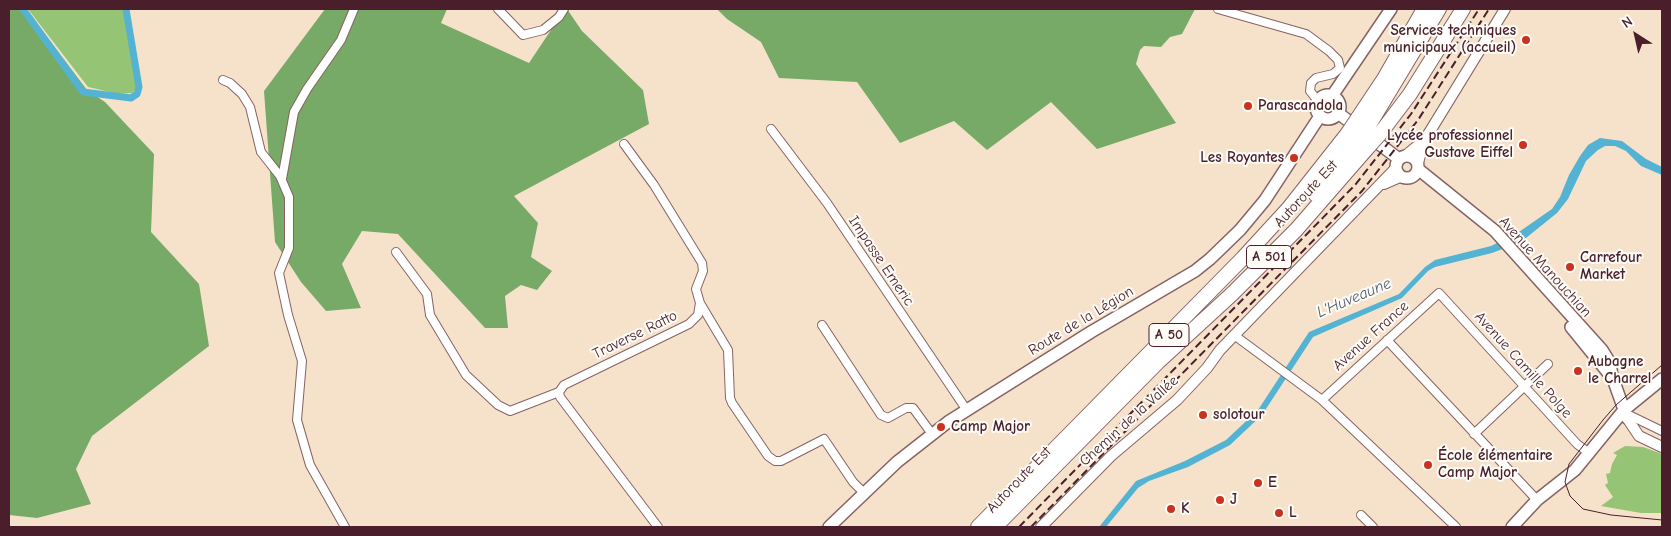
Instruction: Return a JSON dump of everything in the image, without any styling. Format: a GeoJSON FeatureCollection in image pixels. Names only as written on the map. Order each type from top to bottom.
{"type":"FeatureCollection","features":[{"type":"Feature","properties":{"kind":"highway","name":"Autoroute Est"},"geometry":{"type":"LineString","coordinates":[[996,527],[1159,360],[1232,294],[1289,236],[1364,133],[1425,9]]}},
{"type":"Feature","properties":{"kind":"highway","name":"A 50"},"geometry":{"type":"LineString","coordinates":[[1364,133],[1439,9]]}},
{"type":"Feature","properties":{"kind":"highway","name":"Autoroute Est"},"geometry":{"type":"LineString","coordinates":[[978,527],[1265,234],[1317,175],[1410,94],[1463,9]]}},
{"type":"Feature","properties":{"kind":"main road"},"geometry":{"type":"LineString","coordinates":[[1332,96],[1390,9]]}},
{"type":"Feature","properties":{"kind":"main road"},"geometry":{"type":"LineString","coordinates":[[1332,96],[1339,103],[1338,113],[1330,119],[1320,116],[1316,110],[1318,102],[1322,97],[1332,96]]}},
{"type":"Feature","properties":{"kind":"main road","name":"Avenue Manouchian"},"geometry":{"type":"LineString","coordinates":[[1338,113],[1400,165],[1410,156],[1416,170],[1492,233],[1602,350],[1610,363],[1612,376],[1627,415]]}},
{"type":"Feature","properties":{"kind":"main road","name":"Route de la Légion"},"geometry":{"type":"LineString","coordinates":[[830,527],[864,492],[932,434],[966,409],[1124,312],[1178,282],[1210,259],[1240,230],[1260,206],[1320,116]]}},
{"type":"Feature","properties":{"kind":"main road"},"geometry":{"type":"LineString","coordinates":[[1400,165],[1406,179],[1416,170]]}},
{"type":"Feature","properties":{"kind":"main road"},"geometry":{"type":"LineString","coordinates":[[1512,527],[1537,500],[1575,470],[1589,453],[1662,380]]}},
{"type":"Feature","properties":{"kind":"main road"},"geometry":{"type":"LineString","coordinates":[[1529,510],[1577,475],[1627,415]]}},
{"type":"Feature","properties":{"kind":"street"},"geometry":{"type":"LineString","coordinates":[[282,179],[294,112],[306,89],[341,40],[354,9]]}},
{"type":"Feature","properties":{"kind":"street"},"geometry":{"type":"LineString","coordinates":[[498,9],[523,35],[543,30],[559,18],[564,9]]}},
{"type":"Feature","properties":{"kind":"street"},"geometry":{"type":"LineString","coordinates":[[1218,9],[1306,34],[1329,51],[1338,60],[1340,68],[1333,74],[1316,78],[1311,82],[1310,91],[1318,102]]}},
{"type":"Feature","properties":{"kind":"street"},"geometry":{"type":"LineString","coordinates":[[1416,170],[1424,141],[1504,9]]}},
{"type":"Feature","properties":{"kind":"street"},"geometry":{"type":"LineString","coordinates":[[223,80],[230,83],[242,94],[250,107],[261,152],[282,179],[289,197],[289,248],[280,273],[288,315],[302,361],[297,420],[310,465],[345,527]]}},
{"type":"Feature","properties":{"kind":"street","name":"Impasse Emeric"},"geometry":{"type":"LineString","coordinates":[[771,129],[827,203],[966,409]]}},
{"type":"Feature","properties":{"kind":"street","name":"Chemin de la Vallée"},"geometry":{"type":"LineString","coordinates":[[1041,527],[1106,461],[1177,400],[1234,335],[1424,141]]}},
{"type":"Feature","properties":{"kind":"street","name":"Traverse Ratto"},"geometry":{"type":"LineString","coordinates":[[396,252],[427,294],[430,315],[466,375],[498,405],[510,411],[559,392],[564,386],[689,324],[698,315],[700,303],[696,290],[703,267],[697,252],[654,185],[624,144]]}},
{"type":"Feature","properties":{"kind":"street","name":"Avenue France"},"geometry":{"type":"LineString","coordinates":[[1322,400],[1439,293]]}},
{"type":"Feature","properties":{"kind":"street","name":"Avenue Camille Polge"},"geometry":{"type":"LineString","coordinates":[[1439,293],[1576,444],[1589,453]]}},
{"type":"Feature","properties":{"kind":"street"},"geometry":{"type":"LineString","coordinates":[[700,303],[728,350],[730,398],[732,404],[768,456],[775,461],[781,461],[824,439],[853,482],[864,492]]}},
{"type":"Feature","properties":{"kind":"street"},"geometry":{"type":"LineString","coordinates":[[822,325],[882,415],[888,418],[906,408],[913,408],[932,434]]}},
{"type":"Feature","properties":{"kind":"street"},"geometry":{"type":"LineString","coordinates":[[1234,335],[1322,400],[1453,526]]}},
{"type":"Feature","properties":{"kind":"street"},"geometry":{"type":"LineString","coordinates":[[1387,340],[1537,500]]}},
{"type":"Feature","properties":{"kind":"street"},"geometry":{"type":"LineString","coordinates":[[1474,434],[1548,364]]}},
{"type":"Feature","properties":{"kind":"street"},"geometry":{"type":"LineString","coordinates":[[559,392],[560,397],[658,527]]}},
{"type":"Feature","properties":{"kind":"street"},"geometry":{"type":"LineString","coordinates":[[1627,415],[1662,431]]}},
{"type":"Feature","properties":{"kind":"street"},"geometry":{"type":"LineString","coordinates":[[1627,415],[1639,436],[1662,447]]}},
{"type":"Feature","properties":{"kind":"street"},"geometry":{"type":"LineString","coordinates":[[1361,515],[1373,527]]}},
{"type":"Feature","properties":{"kind":"green space"},"geometry":{"type":"Polygon","coordinates":[[[9,9],[26,9],[87,90],[105,102],[154,154],[151,232],[199,284],[209,346],[92,436],[76,469],[91,504],[37,518],[9,515],[9,9]]]}},
{"type":"Feature","properties":{"kind":"green space"},"geometry":{"type":"Polygon","coordinates":[[[28,9],[124,9],[137,88],[132,93],[118,94],[88,87],[28,9]]]}},
{"type":"Feature","properties":{"kind":"green space"},"geometry":{"type":"Polygon","coordinates":[[[325,9],[447,9],[441,23],[529,63],[565,9],[567,9],[582,31],[643,90],[649,124],[514,196],[538,223],[531,257],[552,271],[537,290],[521,285],[505,296],[508,328],[485,328],[398,234],[362,231],[342,264],[361,308],[326,311],[301,282],[275,242],[264,91],[325,9]]]}},
{"type":"Feature","properties":{"kind":"green space"},"geometry":{"type":"Polygon","coordinates":[[[717,9],[1195,9],[1182,34],[1170,37],[1161,47],[1144,46],[1140,50],[1136,64],[1176,123],[1097,149],[1051,102],[987,150],[954,121],[900,143],[857,82],[779,78],[761,42],[727,19],[717,9]]]}},
{"type":"Feature","properties":{"kind":"green space"},"geometry":{"type":"Polygon","coordinates":[[[1625,446],[1643,447],[1662,454],[1662,513],[1641,513],[1601,506],[1613,497],[1605,485],[1608,483],[1606,474],[1610,473],[1617,455],[1613,453],[1625,446]]]}},
{"type":"Feature","properties":{"kind":"water"},"geometry":{"type":"Polygon","coordinates":[[[1600,138],[1622,141],[1646,159],[1662,167],[1662,175],[1641,166],[1626,151],[1615,146],[1605,146],[1598,150],[1586,161],[1568,199],[1557,213],[1521,242],[1492,253],[1435,267],[1428,271],[1402,298],[1313,337],[1262,415],[1230,445],[1188,467],[1149,481],[1138,488],[1106,527],[1099,527],[1136,481],[1185,461],[1226,440],[1258,410],[1309,332],[1399,294],[1425,267],[1435,260],[1491,246],[1516,234],[1552,209],[1580,156],[1588,145],[1600,138]]]}},
{"type":"Feature","properties":{"kind":"waterway"},"geometry":{"type":"LineString","coordinates":[[23,9],[83,92],[131,98],[137,94],[139,87],[126,9]]}},
{"type":"Feature","properties":{"kind":"tram line"},"geometry":{"type":"LineString","coordinates":[[1662,365],[1616,405],[1603,420],[1569,464],[1565,482],[1570,496],[1583,509],[1611,515],[1662,520]]}},
{"type":"Feature","properties":{"kind":"railway"},"geometry":{"type":"LineString","coordinates":[[1019,527],[1355,185],[1411,114],[1479,9]]}},
{"type":"Feature","properties":{"kind":"railway"},"geometry":{"type":"LineString","coordinates":[[1031,527],[1362,191],[1418,120],[1489,9]]}},
{"type":"Feature","properties":{"kind":"place","name":"Services techniques municipaux (accueil)"},"geometry":{"type":"Point","coordinates":[1526,40]}},
{"type":"Feature","properties":{"kind":"place","name":"Parascandola"},"geometry":{"type":"Point","coordinates":[1248,106]}},
{"type":"Feature","properties":{"kind":"place","name":"Lycée professionnel Gustave Eiffel"},"geometry":{"type":"Point","coordinates":[1523,145]}},
{"type":"Feature","properties":{"kind":"place","name":"Les Royantes"},"geometry":{"type":"Point","coordinates":[1294,158]}},
{"type":"Feature","properties":{"kind":"place","name":"Carrefour Market"},"geometry":{"type":"Point","coordinates":[1570,267]}},
{"type":"Feature","properties":{"kind":"place","name":"Aubagne le Charrel"},"geometry":{"type":"Point","coordinates":[1578,371]}},
{"type":"Feature","properties":{"kind":"place","name":"solotour"},"geometry":{"type":"Point","coordinates":[1203,415]}},
{"type":"Feature","properties":{"kind":"place","name":"Camp Major"},"geometry":{"type":"Point","coordinates":[941,427]}},
{"type":"Feature","properties":{"kind":"place","name":"École élémentaire Camp Major"},"geometry":{"type":"Point","coordinates":[1428,465]}},
{"type":"Feature","properties":{"kind":"place","name":"E"},"geometry":{"type":"Point","coordinates":[1258,483]}},
{"type":"Feature","properties":{"kind":"place","name":"J"},"geometry":{"type":"Point","coordinates":[1220,500]}},
{"type":"Feature","properties":{"kind":"place","name":"K"},"geometry":{"type":"Point","coordinates":[1171,509]}},
{"type":"Feature","properties":{"kind":"place","name":"L"},"geometry":{"type":"Point","coordinates":[1279,513]}},
{"type":"Feature","properties":{"kind":"water label","name":"L'Huveaune"},"geometry":{"type":"Point","coordinates":[1354,298]}}]}
